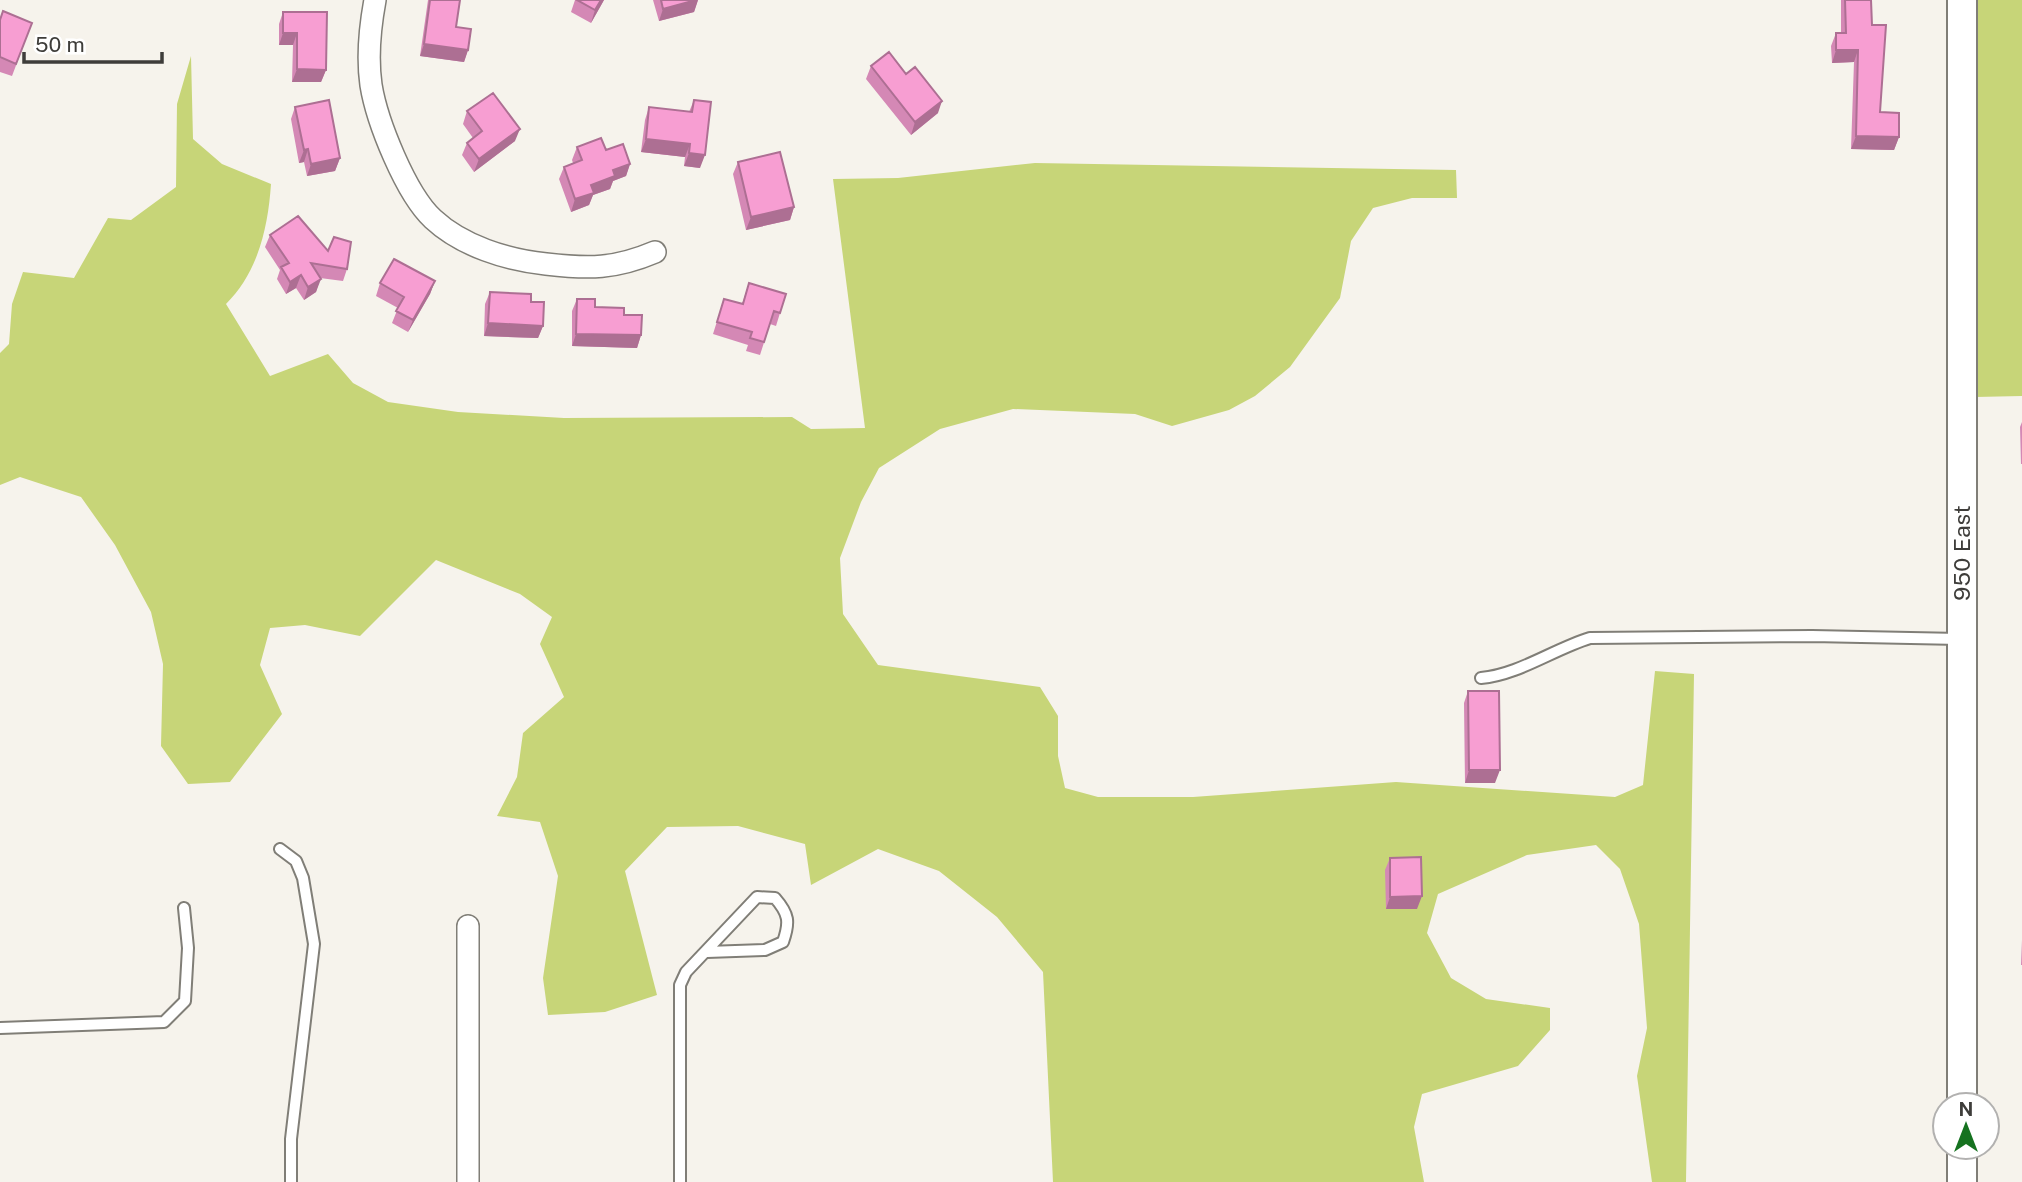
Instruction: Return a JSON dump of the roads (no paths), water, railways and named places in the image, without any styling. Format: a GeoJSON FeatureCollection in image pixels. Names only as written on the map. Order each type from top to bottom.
{"type":"FeatureCollection","features":[{"type":"Feature","properties":{"kind":"street"},"geometry":{"type":"LineString","coordinates":[[375,0],[369,61],[371,87],[400,173],[433,219],[473,245],[533,263],[586,269],[625,265],[655,252]]}},
{"type":"Feature","properties":{"kind":"street","name":"950 East"},"geometry":{"type":"LineString","coordinates":[[1962,0],[1962,1091]]}},
{"type":"Feature","properties":{"kind":"street"},"geometry":{"type":"LineString","coordinates":[[468,926],[468,1182]]}},
{"type":"Feature","properties":{"kind":"street"},"geometry":{"type":"LineString","coordinates":[[1962,1161],[1962,1182]]}},
{"type":"Feature","properties":{"kind":"lane"},"geometry":{"type":"LineString","coordinates":[[1481,678],[1497,677],[1560,648],[1590,638],[1812,636],[1963,639]]}},
{"type":"Feature","properties":{"kind":"lane"},"geometry":{"type":"LineString","coordinates":[[280,849],[296,861],[303,878],[314,944],[291,1139],[291,1182]]}},
{"type":"Feature","properties":{"kind":"lane"},"geometry":{"type":"LineString","coordinates":[[680,1182],[680,985],[686,972],[757,897],[775,898],[787,911],[789,925],[783,942],[765,950],[707,952]]}},
{"type":"Feature","properties":{"kind":"lane"},"geometry":{"type":"LineString","coordinates":[[0,1028],[164,1022],[185,1001],[188,948],[184,908]]}}]}
